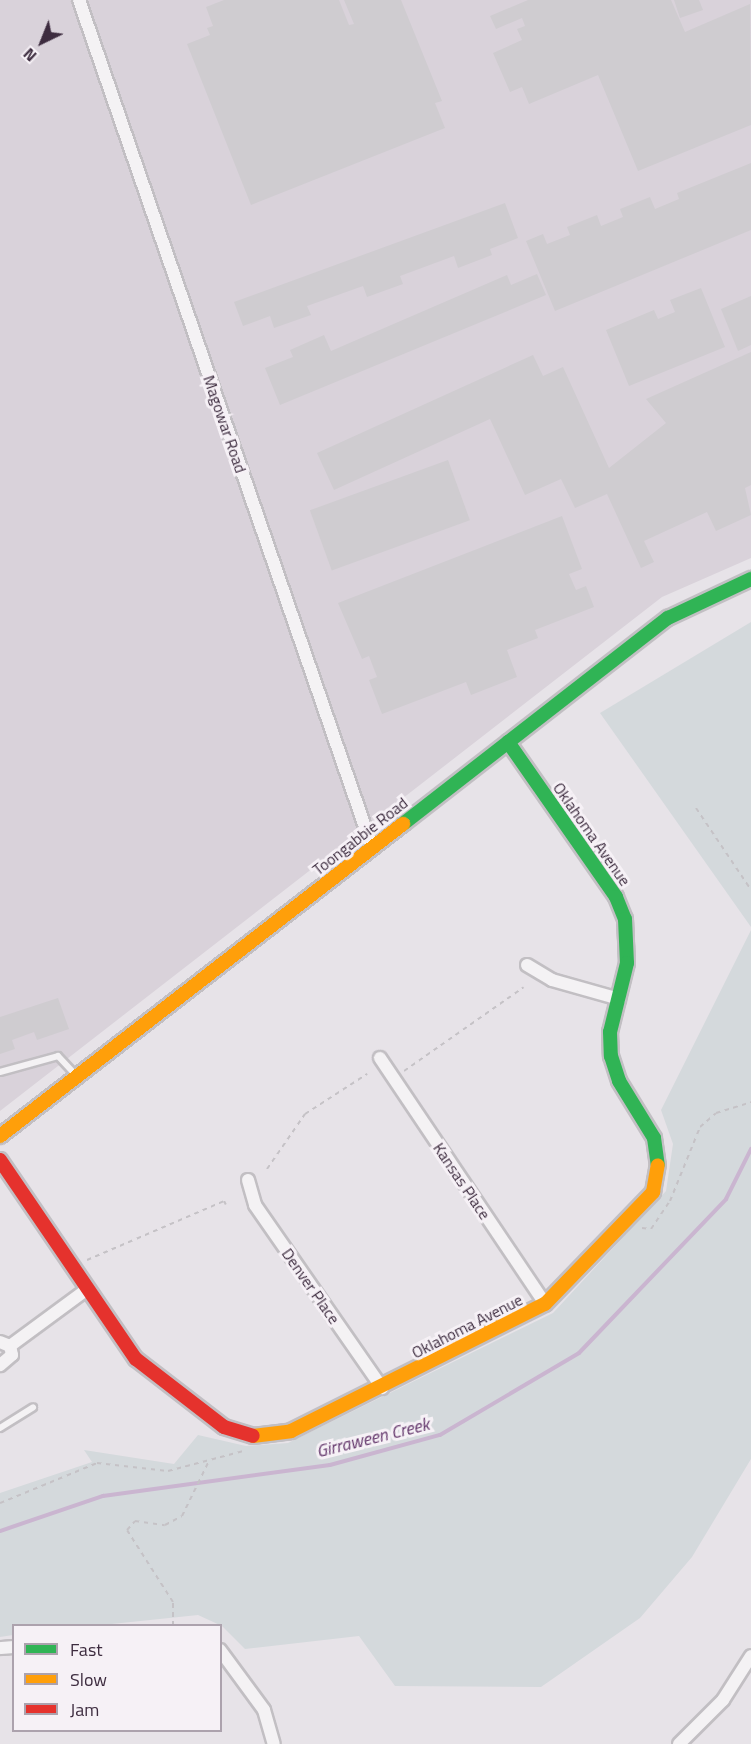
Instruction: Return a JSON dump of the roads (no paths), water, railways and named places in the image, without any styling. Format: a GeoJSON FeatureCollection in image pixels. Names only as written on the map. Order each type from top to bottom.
{"type":"FeatureCollection","features":[{"type":"Feature","properties":{"kind":"street","name":"Magowar Road"},"geometry":{"type":"LineString","coordinates":[[80,0],[372,847]]}},
{"type":"Feature","properties":{"kind":"street","name":"Toongabbie Road"},"geometry":{"type":"LineString","coordinates":[[0,1136],[668,618],[751,579]]}},
{"type":"Feature","properties":{"kind":"street","name":"Oklahoma Avenue"},"geometry":{"type":"LineString","coordinates":[[0,1160],[86,1290],[141,1364],[224,1427],[250,1437],[272,1436],[382,1388],[545,1304],[624,1226],[653,1192],[658,1162],[654,1138],[619,1081],[611,1056],[629,943],[616,897],[508,742]]}},
{"type":"Feature","properties":{"kind":"street"},"geometry":{"type":"LineString","coordinates":[[527,964],[552,980],[619,999]]}},
{"type":"Feature","properties":{"kind":"street","name":"Kansas Place"},"geometry":{"type":"LineString","coordinates":[[380,1058],[545,1304]]}},
{"type":"Feature","properties":{"kind":"street","name":"Denver Place"},"geometry":{"type":"LineString","coordinates":[[248,1180],[255,1205],[382,1388]]}},
{"type":"Feature","properties":{"kind":"street"},"geometry":{"type":"LineString","coordinates":[[0,1365],[11,1360],[5,1344],[86,1290]]}},
{"type":"Feature","properties":{"kind":"street"},"geometry":{"type":"LineString","coordinates":[[222,1653],[264,1710],[274,1744]]}},
{"type":"Feature","properties":{"kind":"street"},"geometry":{"type":"LineString","coordinates":[[679,1744],[723,1700],[751,1656]]}},
{"type":"Feature","properties":{"kind":"lane"},"geometry":{"type":"LineString","coordinates":[[0,1072],[58,1056],[77,1076]]}},
{"type":"Feature","properties":{"kind":"lane"},"geometry":{"type":"LineString","coordinates":[[0,1428],[33,1407]]}},
{"type":"Feature","properties":{"kind":"waterway","name":"Girraween Creek"},"geometry":{"type":"LineString","coordinates":[[0,1531],[103,1496],[330,1465],[440,1435],[579,1353],[726,1199],[751,1149]]}}]}
